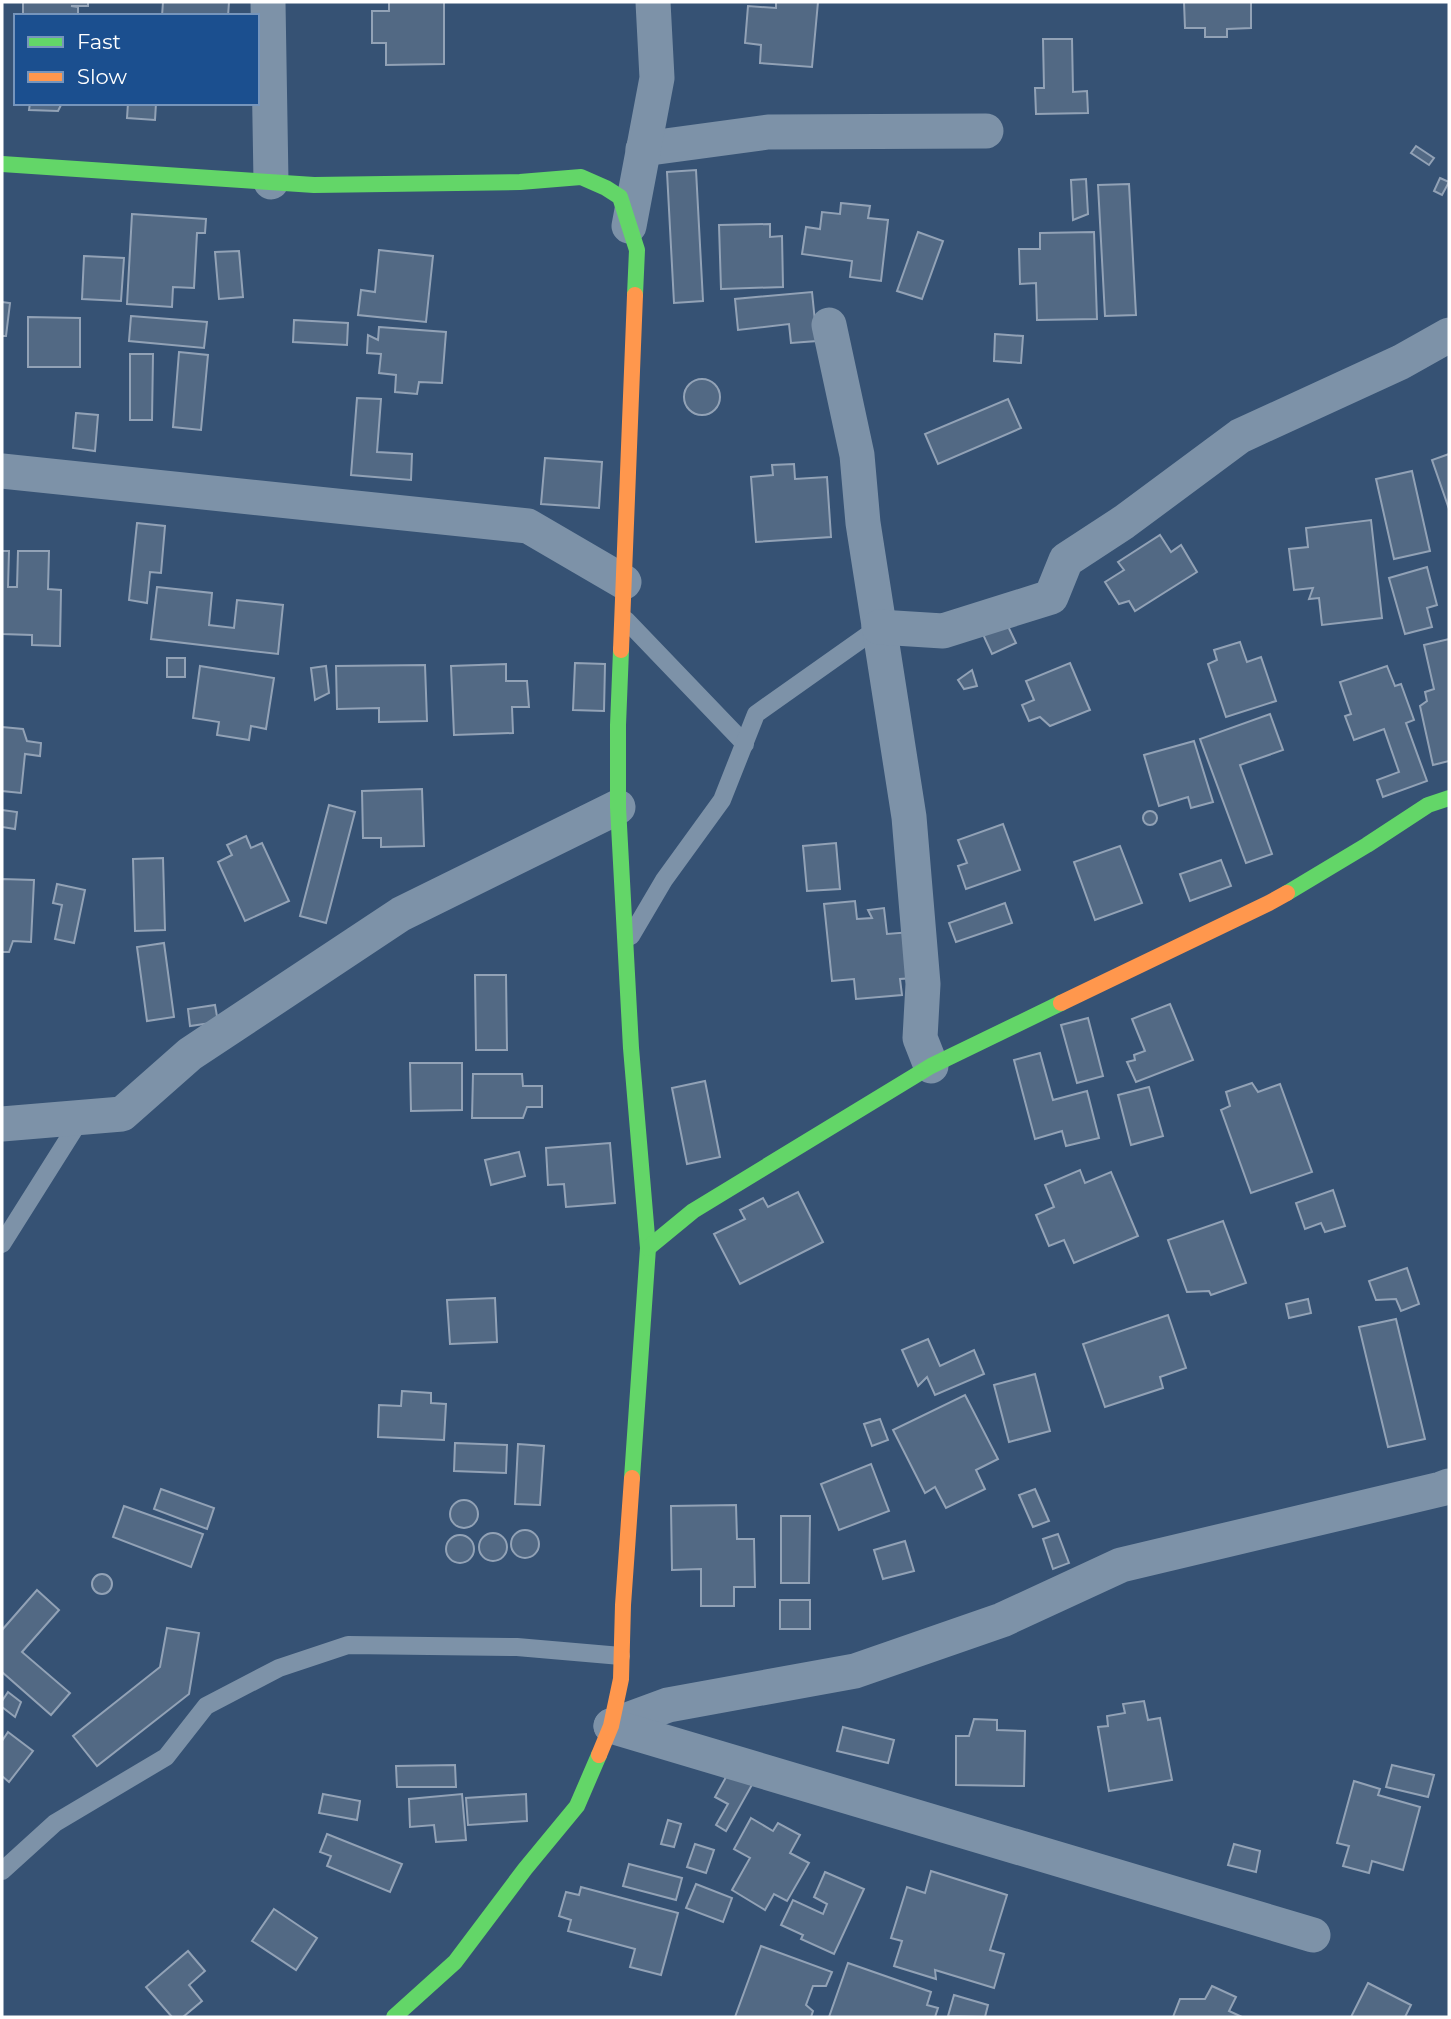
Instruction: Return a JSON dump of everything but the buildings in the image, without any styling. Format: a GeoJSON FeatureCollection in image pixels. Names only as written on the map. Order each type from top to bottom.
{"type":"FeatureCollection","features":[{"type":"Feature","properties":{"kind":"street"},"geometry":{"type":"LineString","coordinates":[[268,2],[271,182]]}},
{"type":"Feature","properties":{"kind":"street"},"geometry":{"type":"LineString","coordinates":[[629,226],[657,78],[653,2]]}},
{"type":"Feature","properties":{"kind":"street"},"geometry":{"type":"LineString","coordinates":[[643,149],[768,131],[986,131]]}},
{"type":"Feature","properties":{"kind":"street"},"geometry":{"type":"LineString","coordinates":[[2,164],[314,185],[520,182],[581,177],[620,197],[637,250],[618,807],[631,1048],[648,1248],[621,1667],[611,1726],[577,1806],[525,1869],[455,1962],[396,2017]]}},
{"type":"Feature","properties":{"kind":"street"},"geometry":{"type":"LineString","coordinates":[[830,325],[857,455],[863,523],[911,831],[923,984],[920,1038],[931,1066]]}},
{"type":"Feature","properties":{"kind":"street"},"geometry":{"type":"LineString","coordinates":[[879,628],[943,631],[1051,597],[1066,559],[1124,522],[1240,436],[1401,362],[1449,335]]}},
{"type":"Feature","properties":{"kind":"street"},"geometry":{"type":"LineString","coordinates":[[2,471],[528,526],[624,582]]}},
{"type":"Feature","properties":{"kind":"street"},"geometry":{"type":"LineString","coordinates":[[648,1248],[693,1211],[931,1066],[1269,903],[1367,845],[1428,804],[1449,798]]}},
{"type":"Feature","properties":{"kind":"street"},"geometry":{"type":"LineString","coordinates":[[2,1124],[122,1114],[190,1054],[401,914],[618,807]]}},
{"type":"Feature","properties":{"kind":"street"},"geometry":{"type":"LineString","coordinates":[[611,1726],[668,1705],[855,1671],[1002,1620],[1121,1565],[1449,1486]]}},
{"type":"Feature","properties":{"kind":"street"},"geometry":{"type":"LineString","coordinates":[[621,1667],[668,1705]]}},
{"type":"Feature","properties":{"kind":"street"},"geometry":{"type":"LineString","coordinates":[[611,1726],[1313,1935]]}},
{"type":"Feature","properties":{"kind":"lane"},"geometry":{"type":"LineString","coordinates":[[623,616],[745,744]]}},
{"type":"Feature","properties":{"kind":"lane"},"geometry":{"type":"LineString","coordinates":[[625,945],[664,880],[722,800],[757,714],[879,628]]}},
{"type":"Feature","properties":{"kind":"lane"},"geometry":{"type":"LineString","coordinates":[[2,1244],[82,1117]]}},
{"type":"Feature","properties":{"kind":"lane"},"geometry":{"type":"LineString","coordinates":[[2,1871],[55,1823],[166,1757],[206,1706],[279,1668],[348,1645],[517,1647],[621,1667]]}},
{"type":"Feature","properties":{"kind":"traffic: fast"},"geometry":{"type":"LineString","coordinates":[[2,164],[314,185],[520,182],[581,177],[620,197],[637,250],[635,295]]}},
{"type":"Feature","properties":{"kind":"traffic: fast"},"geometry":{"type":"LineString","coordinates":[[621,650],[618,807],[631,1048],[648,1248],[632,1478]]}},
{"type":"Feature","properties":{"kind":"traffic: fast"},"geometry":{"type":"LineString","coordinates":[[1287,893],[1428,805],[1449,798]]}},
{"type":"Feature","properties":{"kind":"traffic: fast"},"geometry":{"type":"LineString","coordinates":[[648,1248],[693,1211],[931,1066],[1061,1003]]}},
{"type":"Feature","properties":{"kind":"traffic: fast"},"geometry":{"type":"LineString","coordinates":[[394,2017],[455,1962],[525,1869],[577,1806],[599,1755]]}},
{"type":"Feature","properties":{"kind":"traffic: slow"},"geometry":{"type":"LineString","coordinates":[[621,650],[635,295]]}},
{"type":"Feature","properties":{"kind":"traffic: slow"},"geometry":{"type":"LineString","coordinates":[[1061,1003],[1287,893]]}},
{"type":"Feature","properties":{"kind":"traffic: slow"},"geometry":{"type":"LineString","coordinates":[[599,1755],[611,1726],[621,1679],[632,1478]]}}]}
